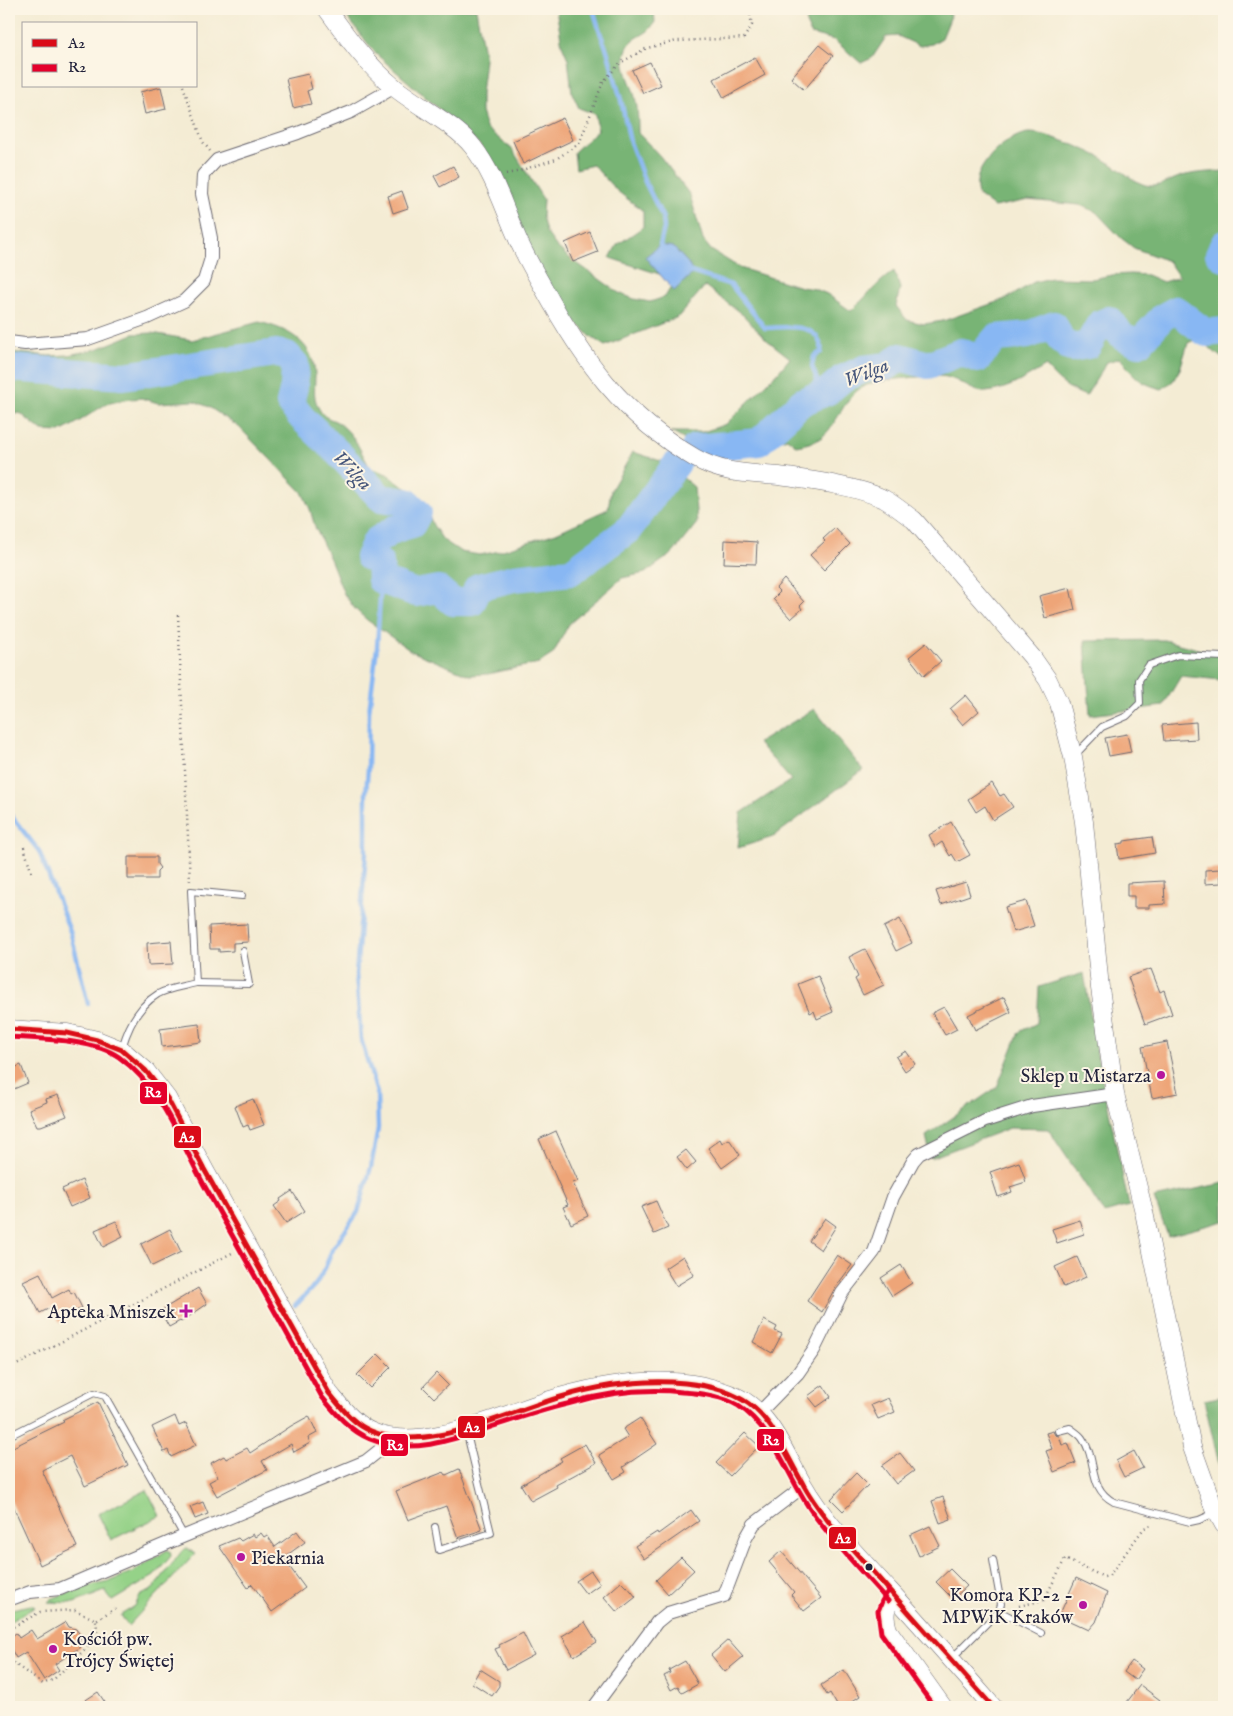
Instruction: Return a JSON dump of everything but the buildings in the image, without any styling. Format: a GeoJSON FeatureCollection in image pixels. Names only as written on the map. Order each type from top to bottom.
{"type":"FeatureCollection","features":[{"type":"Feature","properties":{"kind":"street"},"geometry":{"type":"LineString","coordinates":[[327,9],[358,52],[395,87],[472,146],[490,175],[521,246],[563,324],[599,376],[616,395],[666,440],[696,458],[722,470],[831,484],[882,498],[914,520],[1032,657],[1048,680],[1065,722],[1084,822],[1100,988],[1115,1094],[1144,1212],[1192,1447],[1220,1519]]}},
{"type":"Feature","properties":{"kind":"street"},"geometry":{"type":"LineString","coordinates":[[9,342],[25,344],[88,339],[147,318],[184,301],[204,281],[211,258],[211,238],[202,194],[203,175],[217,160],[298,133],[351,112],[395,87]]}},
{"type":"Feature","properties":{"kind":"street"},"geometry":{"type":"LineString","coordinates":[[9,1029],[68,1033],[97,1040],[122,1050],[146,1071],[167,1098],[329,1393],[342,1409],[362,1426],[374,1433],[395,1438],[437,1435],[465,1428],[559,1397],[623,1383],[680,1383],[722,1392],[740,1399],[759,1413],[804,1486],[838,1532],[994,1707]]}},
{"type":"Feature","properties":{"kind":"street"},"geometry":{"type":"LineString","coordinates":[[759,1413],[798,1373],[814,1350],[842,1293],[874,1252],[893,1197],[913,1161],[919,1154],[985,1121],[1032,1106],[1115,1094]]}},
{"type":"Feature","properties":{"kind":"street"},"geometry":{"type":"LineString","coordinates":[[10,1599],[30,1592],[60,1590],[184,1536],[366,1461],[395,1438]]}},
{"type":"Feature","properties":{"kind":"street"},"geometry":{"type":"LineString","coordinates":[[594,1707],[657,1622],[668,1613],[724,1596],[746,1538],[754,1524],[804,1486]]}},
{"type":"Feature","properties":{"kind":"street"},"geometry":{"type":"LineString","coordinates":[[894,1596],[886,1609],[885,1618],[888,1630],[943,1707]]}},
{"type":"Feature","properties":{"kind":"lane"},"geometry":{"type":"LineString","coordinates":[[1073,757],[1102,726],[1127,716],[1140,704],[1139,680],[1149,666],[1178,655],[1224,657]]}},
{"type":"Feature","properties":{"kind":"lane"},"geometry":{"type":"LineString","coordinates":[[196,983],[191,891],[242,896]]}},
{"type":"Feature","properties":{"kind":"lane"},"geometry":{"type":"LineString","coordinates":[[122,1050],[130,1027],[144,1006],[159,993],[196,983],[249,984],[243,951]]}},
{"type":"Feature","properties":{"kind":"lane"},"geometry":{"type":"LineString","coordinates":[[9,1436],[94,1393],[105,1396],[184,1536]]}},
{"type":"Feature","properties":{"kind":"lane"},"geometry":{"type":"LineString","coordinates":[[435,1527],[439,1550],[491,1534],[465,1428]]}},
{"type":"Feature","properties":{"kind":"lane"},"geometry":{"type":"LineString","coordinates":[[1058,1431],[1070,1428],[1083,1439],[1090,1458],[1094,1478],[1100,1492],[1106,1498],[1114,1502],[1190,1522],[1220,1519]]}},
{"type":"Feature","properties":{"kind":"lane"},"geometry":{"type":"LineString","coordinates":[[952,1659],[999,1611],[1001,1604],[993,1560]]}},
{"type":"Feature","properties":{"kind":"lane"},"geometry":{"type":"LineString","coordinates":[[999,1611],[1041,1633]]}},
{"type":"Feature","properties":{"kind":"path"},"geometry":{"type":"LineString","coordinates":[[490,175],[516,172],[556,159],[579,144],[603,82],[620,63],[647,48],[677,41],[744,38],[752,25],[749,9]]}},
{"type":"Feature","properties":{"kind":"path"},"geometry":{"type":"LineString","coordinates":[[184,88],[203,142],[217,160]]}},
{"type":"Feature","properties":{"kind":"path"},"geometry":{"type":"LineString","coordinates":[[178,615],[191,891]]}},
{"type":"Feature","properties":{"kind":"path"},"geometry":{"type":"LineString","coordinates":[[24,847],[32,874]]}},
{"type":"Feature","properties":{"kind":"path"},"geometry":{"type":"LineString","coordinates":[[9,1370],[247,1246]]}},
{"type":"Feature","properties":{"kind":"path"},"geometry":{"type":"LineString","coordinates":[[1012,1618],[1019,1606],[1044,1600],[1065,1559],[1104,1577],[1109,1576],[1144,1528],[1172,1518]]}},
{"type":"Feature","properties":{"kind":"path"},"geometry":{"type":"LineString","coordinates":[[38,1605],[40,1612]]}},
{"type":"Feature","properties":{"kind":"path"},"geometry":{"type":"LineString","coordinates":[[96,1620],[116,1608]]}},
{"type":"Feature","properties":{"kind":"path"},"geometry":{"type":"LineString","coordinates":[[9,1629],[40,1612],[75,1610],[96,1620]]}},
{"type":"Feature","properties":{"kind":"path"},"geometry":{"type":"LineString","coordinates":[[9,1660],[42,1684],[54,1679],[98,1637],[96,1620]]}},
{"type":"Feature","properties":{"kind":"green space"},"geometry":{"type":"Polygon","coordinates":[[[341,9],[476,9],[485,59],[481,112],[486,128],[512,149],[543,199],[542,216],[546,232],[556,246],[567,256],[619,293],[634,299],[650,302],[665,297],[674,282],[659,274],[610,258],[617,245],[643,227],[643,211],[616,190],[593,165],[576,169],[574,152],[598,130],[595,114],[579,108],[572,93],[568,59],[562,45],[556,9],[654,9],[655,22],[649,30],[629,45],[625,58],[626,71],[636,102],[638,133],[660,156],[690,195],[703,240],[711,250],[740,268],[801,287],[815,289],[827,294],[851,311],[894,271],[900,288],[896,306],[907,320],[924,324],[943,321],[1008,298],[1034,282],[1051,278],[1092,279],[1130,274],[1147,275],[1163,282],[1179,277],[1168,261],[1134,248],[1121,238],[1096,212],[1080,205],[1028,200],[994,207],[978,195],[977,183],[979,173],[984,164],[999,147],[1023,134],[1047,136],[1082,148],[1144,185],[1159,185],[1191,174],[1224,171],[1224,359],[1214,352],[1200,337],[1188,343],[1180,369],[1173,381],[1162,389],[1142,382],[1120,358],[1107,362],[1086,396],[1064,384],[1046,366],[1010,386],[986,392],[981,392],[947,377],[940,376],[883,381],[859,389],[847,401],[828,431],[813,442],[797,446],[787,438],[774,442],[764,451],[738,456],[699,448],[671,432],[703,432],[726,424],[790,358],[767,340],[743,315],[705,286],[678,317],[605,346],[591,337],[567,317],[526,244],[512,196],[497,166],[477,142],[376,54],[341,9]]]}},
{"type":"Feature","properties":{"kind":"green space"},"geometry":{"type":"Polygon","coordinates":[[[810,9],[948,9],[951,16],[942,38],[932,44],[920,46],[898,36],[886,37],[872,58],[861,63],[834,40],[811,34],[806,23],[810,9]]]}},
{"type":"Feature","properties":{"kind":"green space"},"geometry":{"type":"Polygon","coordinates":[[[259,322],[280,329],[298,339],[310,354],[315,375],[315,398],[323,414],[340,424],[350,433],[370,468],[387,474],[417,494],[443,540],[461,552],[480,555],[500,551],[556,533],[608,509],[611,490],[633,452],[664,462],[694,487],[697,523],[673,553],[645,573],[622,578],[569,624],[553,654],[539,663],[488,674],[469,675],[411,651],[367,620],[355,609],[344,594],[302,492],[239,427],[209,407],[194,401],[158,403],[141,398],[123,400],[106,404],[60,432],[42,431],[20,413],[9,415],[9,352],[49,356],[68,355],[97,349],[133,334],[152,333],[192,340],[259,322]]]}},
{"type":"Feature","properties":{"kind":"green space"},"geometry":{"type":"Polygon","coordinates":[[[1164,640],[1224,656],[1224,673],[1221,680],[1181,676],[1163,706],[1090,715],[1085,641],[1164,640]]]}},
{"type":"Feature","properties":{"kind":"green space"},"geometry":{"type":"Polygon","coordinates":[[[814,709],[863,770],[773,837],[738,848],[741,813],[791,780],[758,743],[814,709]]]}},
{"type":"Feature","properties":{"kind":"green space"},"geometry":{"type":"Polygon","coordinates":[[[1084,973],[1098,1059],[1129,1206],[1104,1213],[1048,1129],[1010,1128],[931,1158],[926,1136],[997,1087],[1019,1032],[1037,1023],[1039,987],[1084,973]]]}},
{"type":"Feature","properties":{"kind":"green space"},"geometry":{"type":"Polygon","coordinates":[[[1224,1183],[1224,1221],[1168,1236],[1154,1198],[1224,1183]]]}},
{"type":"Feature","properties":{"kind":"green space"},"geometry":{"type":"Polygon","coordinates":[[[1224,1396],[1224,1486],[1204,1400],[1224,1396]]]}},
{"type":"Feature","properties":{"kind":"green space"},"geometry":{"type":"Polygon","coordinates":[[[147,1490],[160,1516],[111,1540],[98,1514],[147,1490]]]}},
{"type":"Feature","properties":{"kind":"green space"},"geometry":{"type":"Polygon","coordinates":[[[187,1548],[195,1554],[128,1626],[121,1615],[135,1606],[140,1596],[153,1589],[182,1551],[187,1548]]]}},
{"type":"Feature","properties":{"kind":"green space"},"geometry":{"type":"Polygon","coordinates":[[[167,1550],[170,1551],[171,1556],[154,1576],[112,1601],[105,1591],[74,1603],[48,1602],[51,1599],[77,1589],[109,1582],[135,1571],[167,1550]]]}},
{"type":"Feature","properties":{"kind":"green space"},"geometry":{"type":"Polygon","coordinates":[[[31,1605],[35,1607],[9,1622],[9,1611],[31,1605]]]}},
{"type":"Feature","properties":{"kind":"water"},"geometry":{"type":"Polygon","coordinates":[[[660,245],[673,247],[688,263],[693,273],[674,291],[645,257],[660,245]]]}},
{"type":"Feature","properties":{"kind":"waterway"},"geometry":{"type":"LineString","coordinates":[[593,9],[621,100],[630,142],[645,182],[663,218],[664,228],[660,245],[663,249]]}},
{"type":"Feature","properties":{"kind":"waterway","name":"Wilga"},"geometry":{"type":"LineString","coordinates":[[1224,244],[1219,254],[1224,258]]}},
{"type":"Feature","properties":{"kind":"waterway"},"geometry":{"type":"LineString","coordinates":[[688,271],[731,285],[765,328],[796,327],[810,331],[815,335],[820,344],[821,352],[814,356],[812,366],[817,380],[811,398]]}},
{"type":"Feature","properties":{"kind":"waterway","name":"Wilga"},"geometry":{"type":"LineString","coordinates":[[695,448],[759,442],[802,402],[828,391],[842,379],[864,369],[888,366],[900,357],[928,365],[961,352],[978,359],[996,338],[1028,335],[1054,325],[1061,340],[1071,348],[1088,345],[1100,324],[1109,320],[1122,336],[1139,343],[1163,317],[1176,310],[1206,333],[1224,331]]}},
{"type":"Feature","properties":{"kind":"waterway","name":"Wilga"},"geometry":{"type":"LineString","coordinates":[[9,368],[124,376],[276,353],[287,355],[295,364],[294,387],[290,403],[302,418],[381,498],[407,502],[418,513],[412,524],[395,529],[376,541],[369,557],[380,563],[381,580],[416,593],[438,589],[453,602],[472,602],[478,587],[514,578],[571,572],[628,530],[678,462]]}},
{"type":"Feature","properties":{"kind":"waterway"},"geometry":{"type":"LineString","coordinates":[[295,1306],[316,1284],[332,1250],[358,1212],[371,1167],[378,1128],[377,1093],[361,1039],[356,974],[366,853],[369,712],[377,647],[381,580]]}},
{"type":"Feature","properties":{"kind":"waterway"},"geometry":{"type":"LineString","coordinates":[[9,813],[39,851],[71,934],[88,1004]]}},
{"type":"Feature","properties":{"kind":"transit line","name":"A2"},"geometry":{"type":"LineString","coordinates":[[9,1029],[67,1033],[97,1040],[122,1050],[146,1071],[167,1098],[204,1169],[329,1393],[348,1415],[359,1424],[371,1431],[392,1437],[416,1438],[441,1435],[466,1429],[576,1393],[622,1384],[654,1382],[693,1384],[718,1389],[742,1399],[766,1420],[809,1494],[832,1526],[993,1707]]}},
{"type":"Feature","properties":{"kind":"transit line","name":"R2"},"geometry":{"type":"LineString","coordinates":[[9,1037],[81,1043],[108,1051],[119,1057],[147,1084],[169,1116],[204,1185],[322,1397],[349,1426],[363,1436],[385,1444],[401,1446],[433,1444],[581,1400],[609,1394],[638,1391],[689,1392],[724,1399],[737,1405],[761,1427],[771,1440],[812,1512],[839,1547],[888,1601]]}},
{"type":"Feature","properties":{"kind":"transit line","name":"R2"},"geometry":{"type":"LineString","coordinates":[[888,1591],[878,1611],[881,1633],[934,1707]]}},
{"type":"Feature","properties":{"kind":"place","name":"Sklep u Mistarza"},"geometry":{"type":"Point","coordinates":[1161,1075]}},
{"type":"Feature","properties":{"kind":"place","name":"Apteka Mniszek"},"geometry":{"type":"Point","coordinates":[186,1311]}},
{"type":"Feature","properties":{"kind":"place","name":"Piekarnia"},"geometry":{"type":"Point","coordinates":[241,1557]}},
{"type":"Feature","properties":{"kind":"place","name":"Komora KP-2 - MPWiK Kraków"},"geometry":{"type":"Point","coordinates":[1083,1605]}},
{"type":"Feature","properties":{"kind":"place","name":"Kościół pw. Trójcy Świętej"},"geometry":{"type":"Point","coordinates":[53,1649]}}]}
